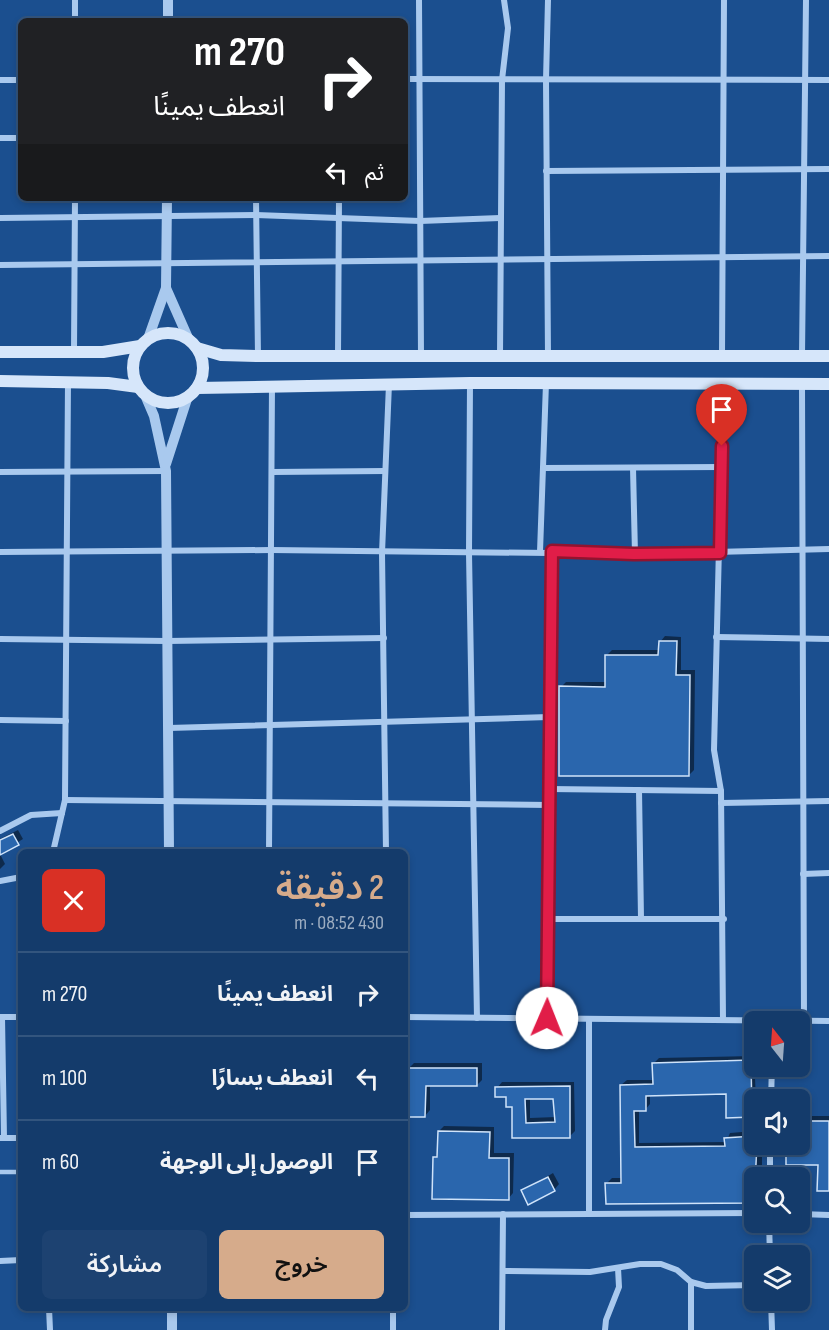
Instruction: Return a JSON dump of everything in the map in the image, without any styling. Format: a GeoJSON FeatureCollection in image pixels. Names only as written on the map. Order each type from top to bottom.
{"type":"FeatureCollection","features":[{"type":"Feature","properties":{"kind":"main road"},"geometry":{"type":"LineString","coordinates":[[0,352],[103,352],[169,333],[220,355],[829,356]]}},
{"type":"Feature","properties":{"kind":"main road"},"geometry":{"type":"LineString","coordinates":[[142,391],[133,366],[144,342]]}},
{"type":"Feature","properties":{"kind":"main road"},"geometry":{"type":"LineString","coordinates":[[193,344],[203,368],[193,392]]}},
{"type":"Feature","properties":{"kind":"main road"},"geometry":{"type":"LineString","coordinates":[[0,381],[68,381],[142,391],[167,403],[193,392],[272,384],[546,382],[829,384]]}},
{"type":"Feature","properties":{"kind":"street"},"geometry":{"type":"LineString","coordinates":[[75,0],[75,18]]}},
{"type":"Feature","properties":{"kind":"street"},"geometry":{"type":"LineString","coordinates":[[168,0],[168,18]]}},
{"type":"Feature","properties":{"kind":"street"},"geometry":{"type":"LineString","coordinates":[[419,0],[421,356]]}},
{"type":"Feature","properties":{"kind":"street"},"geometry":{"type":"LineString","coordinates":[[500,356],[502,80],[508,28],[504,0]]}},
{"type":"Feature","properties":{"kind":"street"},"geometry":{"type":"LineString","coordinates":[[548,0],[546,81],[548,356]]}},
{"type":"Feature","properties":{"kind":"street"},"geometry":{"type":"LineString","coordinates":[[722,357],[724,0]]}},
{"type":"Feature","properties":{"kind":"street"},"geometry":{"type":"LineString","coordinates":[[802,356],[806,0]]}},
{"type":"Feature","properties":{"kind":"street"},"geometry":{"type":"LineString","coordinates":[[408,79],[829,80]]}},
{"type":"Feature","properties":{"kind":"street"},"geometry":{"type":"LineString","coordinates":[[0,80],[18,80]]}},
{"type":"Feature","properties":{"kind":"street"},"geometry":{"type":"LineString","coordinates":[[0,138],[18,138]]}},
{"type":"Feature","properties":{"kind":"street"},"geometry":{"type":"LineString","coordinates":[[546,171],[829,169]]}},
{"type":"Feature","properties":{"kind":"street"},"geometry":{"type":"LineString","coordinates":[[74,352],[75,201]]}},
{"type":"Feature","properties":{"kind":"street"},"geometry":{"type":"LineString","coordinates":[[144,342],[166,288],[167,201]]}},
{"type":"Feature","properties":{"kind":"street"},"geometry":{"type":"LineString","coordinates":[[256,201],[258,356]]}},
{"type":"Feature","properties":{"kind":"street"},"geometry":{"type":"LineString","coordinates":[[338,356],[339,201]]}},
{"type":"Feature","properties":{"kind":"street"},"geometry":{"type":"LineString","coordinates":[[0,218],[256,215],[420,221],[500,218]]}},
{"type":"Feature","properties":{"kind":"street"},"geometry":{"type":"LineString","coordinates":[[0,265],[829,256]]}},
{"type":"Feature","properties":{"kind":"street"},"geometry":{"type":"LineString","coordinates":[[166,288],[193,344]]}},
{"type":"Feature","properties":{"kind":"street"},"geometry":{"type":"LineString","coordinates":[[54,849],[65,800],[68,639],[65,551],[68,381]]}},
{"type":"Feature","properties":{"kind":"street"},"geometry":{"type":"LineString","coordinates":[[540,552],[546,382]]}},
{"type":"Feature","properties":{"kind":"street"},"geometry":{"type":"LineString","coordinates":[[386,849],[382,553],[388,383]]}},
{"type":"Feature","properties":{"kind":"street"},"geometry":{"type":"LineString","coordinates":[[470,383],[469,553],[477,1018]]}},
{"type":"Feature","properties":{"kind":"street"},"geometry":{"type":"LineString","coordinates":[[269,849],[272,384]]}},
{"type":"Feature","properties":{"kind":"street"},"geometry":{"type":"LineString","coordinates":[[723,384],[720,553],[716,594],[714,750],[721,791],[724,919],[723,1020]]}},
{"type":"Feature","properties":{"kind":"street"},"geometry":{"type":"LineString","coordinates":[[802,384],[804,1011]]}},
{"type":"Feature","properties":{"kind":"street"},"geometry":{"type":"LineString","coordinates":[[142,391],[166,468],[169,849]]}},
{"type":"Feature","properties":{"kind":"street"},"geometry":{"type":"LineString","coordinates":[[166,468],[193,392]]}},
{"type":"Feature","properties":{"kind":"street"},"geometry":{"type":"LineString","coordinates":[[543,468],[722,467]]}},
{"type":"Feature","properties":{"kind":"street"},"geometry":{"type":"LineString","coordinates":[[0,472],[166,468]]}},
{"type":"Feature","properties":{"kind":"street"},"geometry":{"type":"LineString","coordinates":[[633,468],[634,554]]}},
{"type":"Feature","properties":{"kind":"street"},"geometry":{"type":"LineString","coordinates":[[272,472],[385,471]]}},
{"type":"Feature","properties":{"kind":"street"},"geometry":{"type":"LineString","coordinates":[[0,552],[271,550],[382,553],[552,551],[634,554],[829,549]]}},
{"type":"Feature","properties":{"kind":"street"},"geometry":{"type":"LineString","coordinates":[[547,1018],[552,551]]}},
{"type":"Feature","properties":{"kind":"street"},"geometry":{"type":"LineString","coordinates":[[716,637],[829,639]]}},
{"type":"Feature","properties":{"kind":"street"},"geometry":{"type":"LineString","coordinates":[[0,639],[167,641],[384,638]]}},
{"type":"Feature","properties":{"kind":"street"},"geometry":{"type":"LineString","coordinates":[[169,728],[549,717]]}},
{"type":"Feature","properties":{"kind":"street"},"geometry":{"type":"LineString","coordinates":[[0,720],[66,721]]}},
{"type":"Feature","properties":{"kind":"street"},"geometry":{"type":"LineString","coordinates":[[549,789],[721,791]]}},
{"type":"Feature","properties":{"kind":"street"},"geometry":{"type":"LineString","coordinates":[[639,790],[641,919]]}},
{"type":"Feature","properties":{"kind":"street"},"geometry":{"type":"LineString","coordinates":[[65,800],[549,805]]}},
{"type":"Feature","properties":{"kind":"street"},"geometry":{"type":"LineString","coordinates":[[721,803],[829,801]]}},
{"type":"Feature","properties":{"kind":"street"},"geometry":{"type":"LineString","coordinates":[[0,831],[31,815],[62,813]]}},
{"type":"Feature","properties":{"kind":"street"},"geometry":{"type":"LineString","coordinates":[[803,874],[829,873]]}},
{"type":"Feature","properties":{"kind":"street"},"geometry":{"type":"LineString","coordinates":[[0,881],[18,878]]}},
{"type":"Feature","properties":{"kind":"street"},"geometry":{"type":"LineString","coordinates":[[548,919],[724,919]]}},
{"type":"Feature","properties":{"kind":"street"},"geometry":{"type":"LineString","coordinates":[[18,1017],[1,1017],[2,1138],[18,1138]]}},
{"type":"Feature","properties":{"kind":"street"},"geometry":{"type":"LineString","coordinates":[[408,1017],[744,1020]]}},
{"type":"Feature","properties":{"kind":"street"},"geometry":{"type":"LineString","coordinates":[[589,1020],[589,1213]]}},
{"type":"Feature","properties":{"kind":"street"},"geometry":{"type":"LineString","coordinates":[[810,1021],[829,1021]]}},
{"type":"Feature","properties":{"kind":"street"},"geometry":{"type":"LineString","coordinates":[[408,1215],[744,1213]]}},
{"type":"Feature","properties":{"kind":"street"},"geometry":{"type":"LineString","coordinates":[[502,1330],[503,1214]]}},
{"type":"Feature","properties":{"kind":"street"},"geometry":{"type":"LineString","coordinates":[[810,1214],[829,1215]]}},
{"type":"Feature","properties":{"kind":"street"},"geometry":{"type":"LineString","coordinates":[[0,1261],[18,1260]]}},
{"type":"Feature","properties":{"kind":"street"},"geometry":{"type":"LineString","coordinates":[[503,1271],[590,1272],[640,1264],[661,1264],[677,1270],[691,1282],[706,1286],[744,1285]]}},
{"type":"Feature","properties":{"kind":"street"},"geometry":{"type":"LineString","coordinates":[[605,1330],[606,1320],[619,1287],[618,1268]]}},
{"type":"Feature","properties":{"kind":"street"},"geometry":{"type":"LineString","coordinates":[[691,1282],[691,1330]]}},
{"type":"Feature","properties":{"kind":"street"},"geometry":{"type":"LineString","coordinates":[[49,1311],[50,1330]]}},
{"type":"Feature","properties":{"kind":"street"},"geometry":{"type":"LineString","coordinates":[[172,1311],[172,1330]]}},
{"type":"Feature","properties":{"kind":"street"},"geometry":{"type":"LineString","coordinates":[[393,1311],[393,1330]]}},
{"type":"Feature","properties":{"kind":"street"},"geometry":{"type":"LineString","coordinates":[[771,1311],[772,1330]]}},
{"type":"Feature","properties":{"kind":"lane"},"geometry":{"type":"LineString","coordinates":[[0,1172],[18,1172]]}},
{"type":"Feature","properties":{"kind":"building"},"geometry":{"type":"Polygon","coordinates":[[[659,641],[677,641],[676,675],[690,675],[689,776],[559,776],[559,686],[605,687],[605,655],[658,655],[659,641]]]}},
{"type":"Feature","properties":{"kind":"building"},"geometry":{"type":"Polygon","coordinates":[[[13,834],[19,845],[0,855],[0,840],[13,834]]]}},
{"type":"Feature","properties":{"kind":"building"},"geometry":{"type":"Polygon","coordinates":[[[744,1060],[744,1077],[751,1077],[752,1089],[744,1089],[744,1117],[726,1118],[726,1094],[646,1096],[646,1111],[634,1111],[635,1147],[725,1146],[724,1138],[744,1137],[744,1155],[756,1155],[756,1167],[744,1167],[744,1203],[606,1204],[605,1183],[621,1183],[620,1085],[653,1084],[652,1063],[744,1060]]]}},
{"type":"Feature","properties":{"kind":"building"},"geometry":{"type":"Polygon","coordinates":[[[408,1068],[477,1068],[477,1086],[426,1086],[425,1117],[408,1117],[408,1068]]]}},
{"type":"Feature","properties":{"kind":"building"},"geometry":{"type":"Polygon","coordinates":[[[570,1086],[570,1138],[512,1138],[512,1107],[506,1107],[506,1097],[495,1097],[495,1087],[570,1086]],[[525,1099],[526,1123],[555,1122],[553,1099],[525,1099]]]}},
{"type":"Feature","properties":{"kind":"building"},"geometry":{"type":"Polygon","coordinates":[[[810,1121],[829,1121],[829,1191],[817,1191],[818,1165],[786,1165],[786,1155],[810,1155],[810,1121]]]}},
{"type":"Feature","properties":{"kind":"building"},"geometry":{"type":"Polygon","coordinates":[[[438,1131],[490,1132],[489,1158],[509,1158],[509,1200],[432,1199],[433,1157],[437,1157],[438,1131]]]}},
{"type":"Feature","properties":{"kind":"building"},"geometry":{"type":"Polygon","coordinates":[[[548,1177],[555,1191],[528,1205],[521,1190],[548,1177]]]}},
{"type":"Feature","properties":{"kind":"route"},"geometry":{"type":"LineString","coordinates":[[547,1018],[549,653],[552,551],[634,554],[720,553],[722,446]]}}]}
